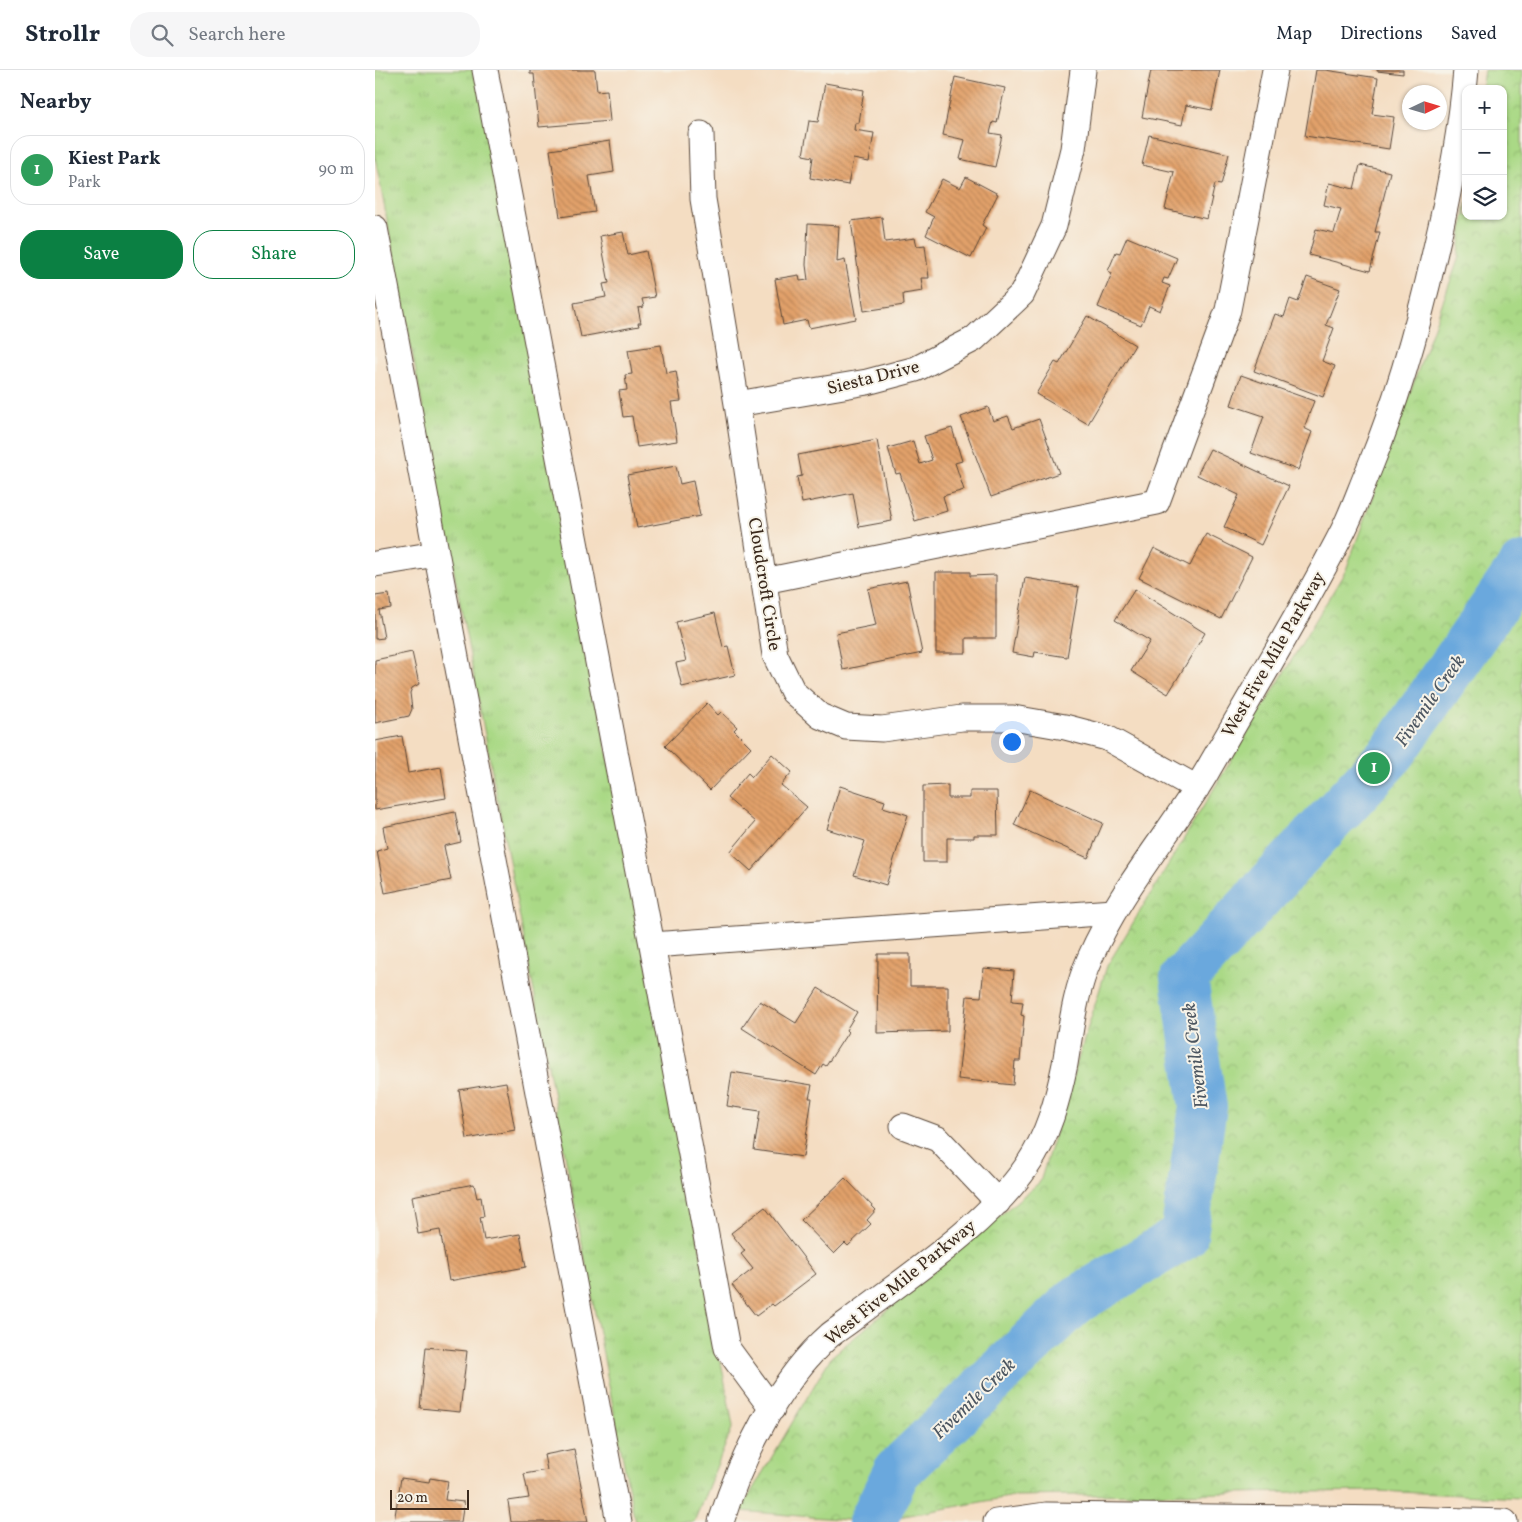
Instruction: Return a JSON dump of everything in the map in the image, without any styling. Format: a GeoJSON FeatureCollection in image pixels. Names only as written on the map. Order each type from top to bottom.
{"type":"FeatureCollection","features":[{"type":"Feature","properties":{"kind":"street"},"geometry":{"type":"LineString","coordinates":[[485,70],[653,946],[727,1348],[771,1409]]}},
{"type":"Feature","properties":{"kind":"street","name":"Siesta Drive"},"geometry":{"type":"LineString","coordinates":[[737,404],[867,382],[916,369],[974,339],[1022,294],[1054,226],[1073,148],[1083,70]]}},
{"type":"Feature","properties":{"kind":"street"},"geometry":{"type":"LineString","coordinates":[[764,581],[1157,502],[1228,310],[1275,70]]}},
{"type":"Feature","properties":{"kind":"street","name":"West Five Mile Parkway"},"geometry":{"type":"LineString","coordinates":[[721,1522],[744,1462],[771,1409],[799,1368],[830,1335],[959,1236],[997,1202],[1027,1166],[1043,1137],[1064,1069],[1077,995],[1088,960],[1113,912],[1197,788],[1345,528],[1389,422],[1420,320],[1445,208],[1466,70]]}},
{"type":"Feature","properties":{"kind":"street","name":"Cloudcroft Circle"},"geometry":{"type":"LineString","coordinates":[[701,134],[703,199],[737,404],[775,655],[793,692],[820,716],[846,728],[882,729],[962,718],[1013,718],[1065,727],[1107,738],[1197,788]]}},
{"type":"Feature","properties":{"kind":"street"},"geometry":{"type":"LineString","coordinates":[[375,228],[619,1522]]}},
{"type":"Feature","properties":{"kind":"street"},"geometry":{"type":"LineString","coordinates":[[375,564],[437,554]]}},
{"type":"Feature","properties":{"kind":"street"},"geometry":{"type":"LineString","coordinates":[[653,946],[1113,912]]}},
{"type":"Feature","properties":{"kind":"street"},"geometry":{"type":"LineString","coordinates":[[903,1126],[938,1140],[997,1202]]}},
{"type":"Feature","properties":{"kind":"street"},"geometry":{"type":"LineString","coordinates":[[1009,1521],[1047,1515],[1214,1520],[1505,1522]]}},
{"type":"Feature","properties":{"kind":"green space"},"geometry":{"type":"Polygon","coordinates":[[[375,70],[480,70],[733,1426],[694,1522],[635,1522],[375,157],[375,70]]]}},
{"type":"Feature","properties":{"kind":"green space"},"geometry":{"type":"Polygon","coordinates":[[[1484,70],[1522,70],[1522,1498],[1378,1491],[1014,1496],[871,1522],[740,1511],[831,1357],[1040,1182],[1107,966],[1346,570],[1458,260],[1464,220],[1507,220],[1507,85],[1482,85],[1484,70]]]}},
{"type":"Feature","properties":{"kind":"building"},"geometry":{"type":"Polygon","coordinates":[[[530,70],[595,70],[597,91],[607,90],[610,121],[539,127],[534,74],[530,74],[530,70]]]}},
{"type":"Feature","properties":{"kind":"building"},"geometry":{"type":"Polygon","coordinates":[[[1151,70],[1220,70],[1212,110],[1186,105],[1182,125],[1142,117],[1151,70]]]}},
{"type":"Feature","properties":{"kind":"building"},"geometry":{"type":"Polygon","coordinates":[[[1316,70],[1378,78],[1372,114],[1394,117],[1389,149],[1305,136],[1316,70]]]}},
{"type":"Feature","properties":{"kind":"building"},"geometry":{"type":"Polygon","coordinates":[[[1403,70],[1403,74],[1377,71],[1403,70]]]}},
{"type":"Feature","properties":{"kind":"building"},"geometry":{"type":"Polygon","coordinates":[[[955,77],[1005,88],[997,123],[993,122],[990,133],[1002,135],[995,167],[960,159],[965,140],[943,135],[955,77]]]}},
{"type":"Feature","properties":{"kind":"building"},"geometry":{"type":"Polygon","coordinates":[[[825,83],[864,90],[859,123],[855,123],[854,130],[874,133],[869,162],[853,159],[848,185],[810,178],[813,157],[803,155],[809,121],[818,122],[825,83]]]}},
{"type":"Feature","properties":{"kind":"building"},"geometry":{"type":"Polygon","coordinates":[[[1149,135],[1229,154],[1221,185],[1215,184],[1207,219],[1165,209],[1174,172],[1142,165],[1149,135]]]}},
{"type":"Feature","properties":{"kind":"building"},"geometry":{"type":"Polygon","coordinates":[[[610,141],[614,172],[589,176],[595,212],[560,217],[550,150],[610,141]]]}},
{"type":"Feature","properties":{"kind":"building"},"geometry":{"type":"Polygon","coordinates":[[[1360,165],[1390,172],[1375,232],[1380,232],[1370,271],[1309,255],[1316,229],[1334,233],[1341,209],[1324,205],[1329,183],[1354,189],[1360,165]]]}},
{"type":"Feature","properties":{"kind":"building"},"geometry":{"type":"Polygon","coordinates":[[[966,177],[998,194],[982,225],[986,228],[971,258],[926,235],[934,217],[925,212],[942,179],[960,188],[966,177]]]}},
{"type":"Feature","properties":{"kind":"building"},"geometry":{"type":"Polygon","coordinates":[[[882,217],[885,242],[915,238],[917,246],[925,245],[929,278],[921,278],[923,291],[903,294],[904,305],[864,311],[851,221],[882,217]]]}},
{"type":"Feature","properties":{"kind":"building"},"geometry":{"type":"Polygon","coordinates":[[[808,224],[839,226],[837,262],[845,260],[856,319],[809,328],[807,320],[783,325],[775,279],[799,275],[800,281],[808,280],[806,265],[808,224]]]}},
{"type":"Feature","properties":{"kind":"building"},"geometry":{"type":"Polygon","coordinates":[[[623,232],[628,255],[646,251],[655,297],[642,299],[644,307],[638,308],[641,323],[638,323],[639,326],[581,337],[574,303],[606,297],[603,284],[609,283],[600,236],[623,232]]]}},
{"type":"Feature","properties":{"kind":"building"},"geometry":{"type":"Polygon","coordinates":[[[1127,237],[1177,258],[1168,279],[1164,278],[1162,283],[1170,286],[1160,311],[1149,306],[1141,325],[1098,307],[1112,273],[1108,271],[1116,252],[1120,253],[1127,237]]]}},
{"type":"Feature","properties":{"kind":"building"},"geometry":{"type":"Polygon","coordinates":[[[1307,277],[1340,289],[1326,325],[1334,328],[1322,361],[1335,366],[1323,397],[1254,371],[1275,314],[1284,317],[1290,299],[1298,302],[1307,277]]]}},
{"type":"Feature","properties":{"kind":"building"},"geometry":{"type":"Polygon","coordinates":[[[1087,316],[1135,345],[1088,424],[1036,394],[1055,362],[1059,364],[1087,316]]]}},
{"type":"Feature","properties":{"kind":"building"},"geometry":{"type":"Polygon","coordinates":[[[661,345],[666,373],[676,371],[681,401],[671,402],[677,441],[637,447],[632,416],[623,417],[619,391],[627,390],[625,375],[632,374],[628,350],[661,345]]]}},
{"type":"Feature","properties":{"kind":"building"},"geometry":{"type":"Polygon","coordinates":[[[1241,375],[1314,401],[1304,428],[1312,432],[1298,470],[1251,453],[1264,416],[1231,405],[1241,375]]]}},
{"type":"Feature","properties":{"kind":"building"},"geometry":{"type":"Polygon","coordinates":[[[988,407],[993,421],[1008,416],[1013,428],[1039,419],[1059,473],[991,497],[961,417],[988,407]]]}},
{"type":"Feature","properties":{"kind":"building"},"geometry":{"type":"Polygon","coordinates":[[[952,428],[962,461],[955,463],[964,490],[943,496],[947,511],[915,521],[900,473],[896,474],[888,448],[913,441],[920,464],[932,460],[924,436],[952,428]]]}},
{"type":"Feature","properties":{"kind":"building"},"geometry":{"type":"Polygon","coordinates":[[[877,440],[892,521],[859,527],[853,493],[802,503],[797,477],[802,476],[798,455],[877,440]]]}},
{"type":"Feature","properties":{"kind":"building"},"geometry":{"type":"Polygon","coordinates":[[[1210,449],[1289,486],[1261,545],[1224,527],[1239,495],[1197,475],[1210,449]]]}},
{"type":"Feature","properties":{"kind":"building"},"geometry":{"type":"Polygon","coordinates":[[[676,466],[680,484],[693,481],[700,516],[637,528],[627,475],[676,466]]]}},
{"type":"Feature","properties":{"kind":"building"},"geometry":{"type":"Polygon","coordinates":[[[1206,534],[1252,557],[1221,619],[1139,578],[1154,548],[1190,566],[1206,534]]]}},
{"type":"Feature","properties":{"kind":"building"},"geometry":{"type":"Polygon","coordinates":[[[936,572],[970,572],[970,576],[996,575],[996,638],[966,638],[966,653],[936,653],[936,572]]]}},
{"type":"Feature","properties":{"kind":"building"},"geometry":{"type":"Polygon","coordinates":[[[1025,578],[1079,587],[1067,657],[1035,652],[1034,657],[1012,653],[1025,578]]]}},
{"type":"Feature","properties":{"kind":"building"},"geometry":{"type":"Polygon","coordinates":[[[907,581],[922,653],[843,670],[836,633],[876,625],[868,589],[907,581]]]}},
{"type":"Feature","properties":{"kind":"building"},"geometry":{"type":"Polygon","coordinates":[[[1135,589],[1205,633],[1168,694],[1131,671],[1150,641],[1115,620],[1135,589]]]}},
{"type":"Feature","properties":{"kind":"building"},"geometry":{"type":"Polygon","coordinates":[[[389,594],[391,608],[379,610],[384,638],[375,639],[375,596],[389,594]]]}},
{"type":"Feature","properties":{"kind":"building"},"geometry":{"type":"Polygon","coordinates":[[[715,613],[723,647],[728,646],[735,675],[682,687],[676,663],[686,661],[676,622],[715,613]]]}},
{"type":"Feature","properties":{"kind":"building"},"geometry":{"type":"Polygon","coordinates":[[[412,652],[419,684],[412,688],[410,693],[412,709],[409,716],[375,723],[375,660],[412,652]]]}},
{"type":"Feature","properties":{"kind":"building"},"geometry":{"type":"Polygon","coordinates":[[[707,703],[718,715],[721,712],[737,727],[734,730],[751,747],[710,790],[665,746],[707,703]]]}},
{"type":"Feature","properties":{"kind":"building"},"geometry":{"type":"Polygon","coordinates":[[[402,736],[408,773],[441,767],[446,798],[375,810],[375,741],[402,736]]]}},
{"type":"Feature","properties":{"kind":"building"},"geometry":{"type":"Polygon","coordinates":[[[772,754],[792,772],[781,785],[807,807],[751,871],[730,852],[755,822],[727,798],[748,773],[752,777],[772,754]]]}},
{"type":"Feature","properties":{"kind":"building"},"geometry":{"type":"Polygon","coordinates":[[[948,785],[948,798],[970,798],[970,791],[997,791],[998,835],[974,835],[974,838],[947,838],[947,862],[923,862],[923,786],[948,785]]]}},
{"type":"Feature","properties":{"kind":"building"},"geometry":{"type":"Polygon","coordinates":[[[840,786],[885,801],[883,807],[908,815],[886,885],[854,875],[865,841],[827,829],[840,786]]]}},
{"type":"Feature","properties":{"kind":"building"},"geometry":{"type":"Polygon","coordinates":[[[1030,790],[1103,823],[1088,858],[1014,825],[1030,790]]]}},
{"type":"Feature","properties":{"kind":"building"},"geometry":{"type":"Polygon","coordinates":[[[455,812],[461,842],[444,846],[451,880],[385,893],[377,851],[387,848],[383,827],[455,812]]]}},
{"type":"Feature","properties":{"kind":"building"},"geometry":{"type":"Polygon","coordinates":[[[878,954],[910,954],[910,986],[948,986],[948,1031],[877,1033],[878,954]]]}},
{"type":"Feature","properties":{"kind":"building"},"geometry":{"type":"Polygon","coordinates":[[[984,968],[1014,971],[1012,1001],[1023,1002],[1021,1015],[1024,1016],[1020,1061],[1015,1061],[1013,1085],[958,1079],[967,996],[981,997],[984,968]]]}},
{"type":"Feature","properties":{"kind":"building"},"geometry":{"type":"Polygon","coordinates":[[[818,988],[857,1012],[846,1030],[848,1032],[826,1066],[823,1064],[816,1075],[742,1028],[760,1001],[796,1023],[818,988]]]}},
{"type":"Feature","properties":{"kind":"building"},"geometry":{"type":"Polygon","coordinates":[[[732,1072],[812,1085],[809,1098],[812,1098],[803,1157],[754,1150],[760,1111],[727,1106],[732,1072]]]}},
{"type":"Feature","properties":{"kind":"building"},"geometry":{"type":"Polygon","coordinates":[[[506,1082],[515,1130],[467,1139],[459,1090],[506,1082]]]}},
{"type":"Feature","properties":{"kind":"building"},"geometry":{"type":"Polygon","coordinates":[[[845,1178],[876,1210],[867,1220],[871,1224],[848,1246],[845,1243],[834,1254],[801,1220],[845,1178]]]}},
{"type":"Feature","properties":{"kind":"building"},"geometry":{"type":"Polygon","coordinates":[[[474,1184],[477,1198],[481,1197],[484,1216],[480,1217],[484,1240],[520,1234],[526,1267],[449,1281],[440,1230],[418,1234],[412,1196],[474,1184]]]}},
{"type":"Feature","properties":{"kind":"building"},"geometry":{"type":"Polygon","coordinates":[[[765,1207],[816,1274],[774,1306],[772,1304],[756,1316],[732,1285],[753,1269],[741,1254],[745,1251],[731,1233],[765,1207]]]}},
{"type":"Feature","properties":{"kind":"building"},"geometry":{"type":"Polygon","coordinates":[[[426,1347],[467,1351],[460,1412],[420,1408],[426,1347]]]}},
{"type":"Feature","properties":{"kind":"building"},"geometry":{"type":"Polygon","coordinates":[[[574,1449],[588,1522],[511,1522],[508,1501],[529,1498],[524,1474],[547,1470],[544,1455],[574,1449]]]}},
{"type":"Feature","properties":{"kind":"building"},"geometry":{"type":"Polygon","coordinates":[[[401,1478],[429,1482],[430,1478],[448,1481],[445,1500],[464,1502],[461,1522],[394,1522],[401,1478]]]}},
{"type":"Feature","properties":{"kind":"waterway","name":"Fivemile Creek"},"geometry":{"type":"LineString","coordinates":[[872,1522],[897,1471],[1075,1301],[1184,1236],[1203,1107],[1184,978],[1392,753],[1522,566]]}},
{"type":"Feature","properties":{"kind":"place","name":"Kiest Park"},"geometry":{"type":"Point","coordinates":[1374,768]}}]}
